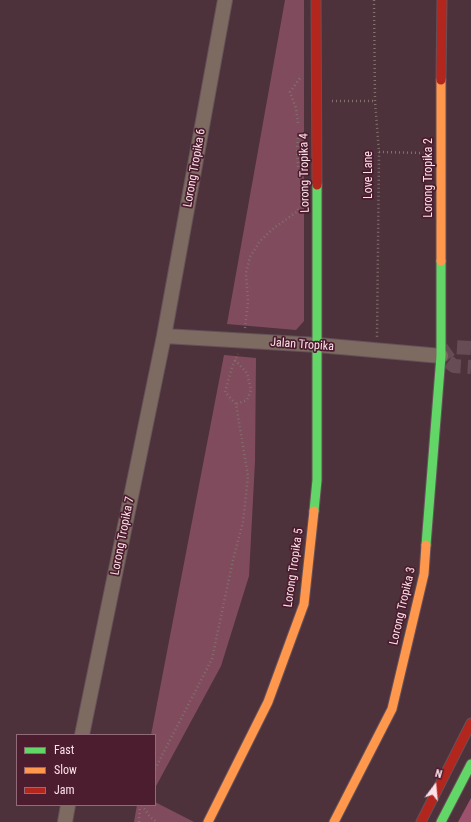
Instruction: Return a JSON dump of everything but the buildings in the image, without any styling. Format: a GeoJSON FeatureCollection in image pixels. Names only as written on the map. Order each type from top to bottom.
{"type":"FeatureCollection","features":[{"type":"Feature","properties":{"kind":"street","name":"Lorong Tropika 6"},"geometry":{"type":"LineString","coordinates":[[164,336],[225,0]]}},
{"type":"Feature","properties":{"kind":"street","name":"Lorong Tropika 4"},"geometry":{"type":"LineString","coordinates":[[316,0],[318,345]]}},
{"type":"Feature","properties":{"kind":"street","name":"Lorong Tropika 2"},"geometry":{"type":"LineString","coordinates":[[441,356],[440,153],[442,0]]}},
{"type":"Feature","properties":{"kind":"street","name":"Jalan Tropika"},"geometry":{"type":"LineString","coordinates":[[164,336],[318,345],[441,356]]}},
{"type":"Feature","properties":{"kind":"street","name":"Lorong Tropika 7"},"geometry":{"type":"LineString","coordinates":[[82,734],[164,336]]}},
{"type":"Feature","properties":{"kind":"street","name":"Lorong Tropika 5"},"geometry":{"type":"LineString","coordinates":[[208,822],[268,702],[304,604],[317,480],[318,345]]}},
{"type":"Feature","properties":{"kind":"street","name":"Lorong Tropika 3"},"geometry":{"type":"LineString","coordinates":[[334,822],[392,709],[424,574],[441,356]]}},
{"type":"Feature","properties":{"kind":"street"},"geometry":{"type":"LineString","coordinates":[[421,822],[471,723]]}},
{"type":"Feature","properties":{"kind":"street"},"geometry":{"type":"LineString","coordinates":[[441,822],[471,764]]}},
{"type":"Feature","properties":{"kind":"street"},"geometry":{"type":"LineString","coordinates":[[64,822],[68,806]]}},
{"type":"Feature","properties":{"kind":"path","name":"Love Lane"},"geometry":{"type":"LineString","coordinates":[[374,0],[376,101],[379,152],[376,350]]}},
{"type":"Feature","properties":{"kind":"path"},"geometry":{"type":"LineString","coordinates":[[299,130],[296,108],[290,92],[301,75]]}},
{"type":"Feature","properties":{"kind":"path"},"geometry":{"type":"LineString","coordinates":[[316,100],[376,101]]}},
{"type":"Feature","properties":{"kind":"path"},"geometry":{"type":"LineString","coordinates":[[298,136],[297,157],[299,184]]}},
{"type":"Feature","properties":{"kind":"path"},"geometry":{"type":"LineString","coordinates":[[379,152],[440,153]]}},
{"type":"Feature","properties":{"kind":"path"},"geometry":{"type":"LineString","coordinates":[[156,767],[212,659],[233,560],[243,522],[248,476],[236,404],[225,392],[235,360],[243,341],[248,302],[246,273],[250,257],[260,241],[274,228],[298,211],[300,204]]}},
{"type":"Feature","properties":{"kind":"path"},"geometry":{"type":"LineString","coordinates":[[235,360],[247,373],[251,390],[247,400],[236,404]]}},
{"type":"Feature","properties":{"kind":"path"},"geometry":{"type":"LineString","coordinates":[[138,822],[141,806]]}},
{"type":"Feature","properties":{"kind":"path"},"geometry":{"type":"LineString","coordinates":[[142,806],[150,817],[157,822]]}},
{"type":"Feature","properties":{"kind":"shaded area"},"geometry":{"type":"Polygon","coordinates":[[[285,0],[304,0],[304,321],[296,330],[227,324],[285,0]]]}},
{"type":"Feature","properties":{"kind":"shaded area"},"geometry":{"type":"Polygon","coordinates":[[[224,355],[256,358],[255,461],[249,576],[221,666],[156,786],[156,734],[151,734],[224,355]]]}},
{"type":"Feature","properties":{"kind":"shaded area"},"geometry":{"type":"Polygon","coordinates":[[[471,798],[471,822],[458,822],[471,798]]]}},
{"type":"Feature","properties":{"kind":"shaded area"},"geometry":{"type":"Polygon","coordinates":[[[156,803],[194,822],[134,822],[137,806],[156,806],[156,803]]]}},
{"type":"Feature","properties":{"kind":"tunnel"},"geometry":{"type":"LineString","coordinates":[[471,348],[454,347],[441,356],[454,366],[471,367]]}},
{"type":"Feature","properties":{"kind":"traffic: fast"},"geometry":{"type":"LineString","coordinates":[[314,511],[317,480],[317,185]]}},
{"type":"Feature","properties":{"kind":"traffic: fast"},"geometry":{"type":"LineString","coordinates":[[426,545],[441,356],[441,261]]}},
{"type":"Feature","properties":{"kind":"traffic: fast"},"geometry":{"type":"LineString","coordinates":[[441,822],[471,764]]}},
{"type":"Feature","properties":{"kind":"traffic: slow"},"geometry":{"type":"LineString","coordinates":[[441,80],[441,261]]}},
{"type":"Feature","properties":{"kind":"traffic: slow"},"geometry":{"type":"LineString","coordinates":[[208,822],[268,702],[304,604],[314,511]]}},
{"type":"Feature","properties":{"kind":"traffic: slow"},"geometry":{"type":"LineString","coordinates":[[334,822],[392,709],[424,574],[426,545]]}},
{"type":"Feature","properties":{"kind":"traffic: jam"},"geometry":{"type":"LineString","coordinates":[[316,0],[317,185]]}},
{"type":"Feature","properties":{"kind":"traffic: jam"},"geometry":{"type":"LineString","coordinates":[[441,80],[442,0]]}},
{"type":"Feature","properties":{"kind":"traffic: jam"},"geometry":{"type":"LineString","coordinates":[[421,822],[471,723]]}}]}
